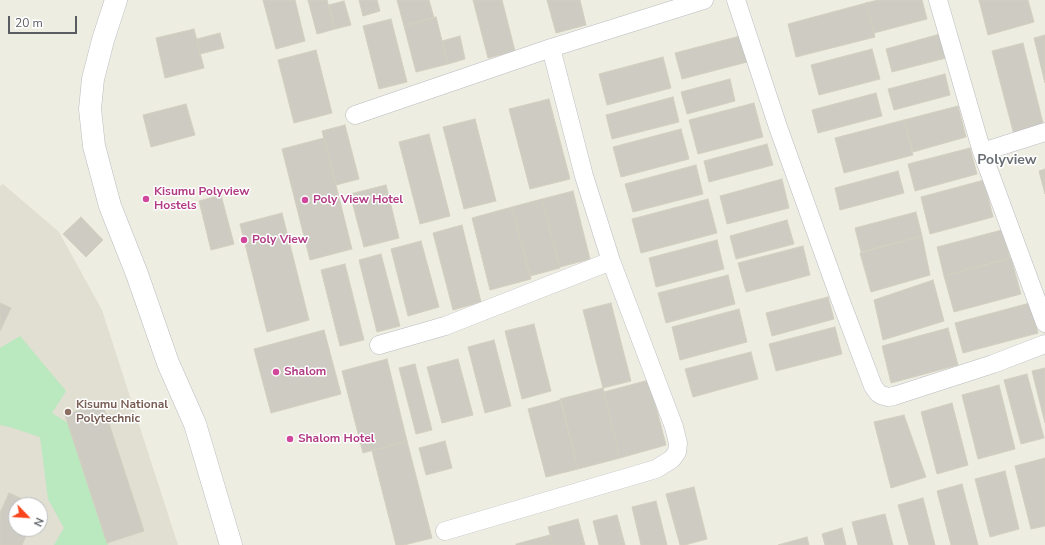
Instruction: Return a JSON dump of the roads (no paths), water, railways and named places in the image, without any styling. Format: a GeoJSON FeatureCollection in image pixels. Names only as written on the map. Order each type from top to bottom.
{"type":"FeatureCollection","features":[{"type":"Feature","properties":{"kind":"street"},"geometry":{"type":"LineString","coordinates":[[116,0],[102,40],[93,79],[90,108],[94,146],[110,206],[137,274],[168,363],[195,424],[231,545]]}},
{"type":"Feature","properties":{"kind":"street"},"geometry":{"type":"LineString","coordinates":[[355,115],[551,48],[704,0]]}},
{"type":"Feature","properties":{"kind":"street"},"geometry":{"type":"LineString","coordinates":[[736,0],[778,127],[840,299],[872,386],[878,393],[881,396],[894,396],[993,364],[1045,344]]}},
{"type":"Feature","properties":{"kind":"street"},"geometry":{"type":"LineString","coordinates":[[938,0],[982,152],[1045,323]]}},
{"type":"Feature","properties":{"kind":"street"},"geometry":{"type":"LineString","coordinates":[[445,531],[656,470],[672,459],[677,452],[678,443],[674,427],[611,261],[584,176],[551,48]]}},
{"type":"Feature","properties":{"kind":"street"},"geometry":{"type":"LineString","coordinates":[[982,152],[1045,132]]}},
{"type":"Feature","properties":{"kind":"street"},"geometry":{"type":"LineString","coordinates":[[379,345],[445,326],[611,261]]}},
{"type":"Feature","properties":{"kind":"place","name":"Kisumu Polyview Hostels"},"geometry":{"type":"Point","coordinates":[146,199]}},
{"type":"Feature","properties":{"kind":"place","name":"Poly View Hotel"},"geometry":{"type":"Point","coordinates":[305,200]}},
{"type":"Feature","properties":{"kind":"place","name":"Poly View"},"geometry":{"type":"Point","coordinates":[244,240]}},
{"type":"Feature","properties":{"kind":"place","name":"Shalom"},"geometry":{"type":"Point","coordinates":[276,372]}},
{"type":"Feature","properties":{"kind":"place","name":"Kisumu National Polytechnic"},"geometry":{"type":"Point","coordinates":[68,412]}},
{"type":"Feature","properties":{"kind":"place","name":"Shalom Hotel"},"geometry":{"type":"Point","coordinates":[290,439]}},
{"type":"Feature","properties":{"kind":"district","name":"Polyview"},"geometry":{"type":"Point","coordinates":[1007,161]}}]}
